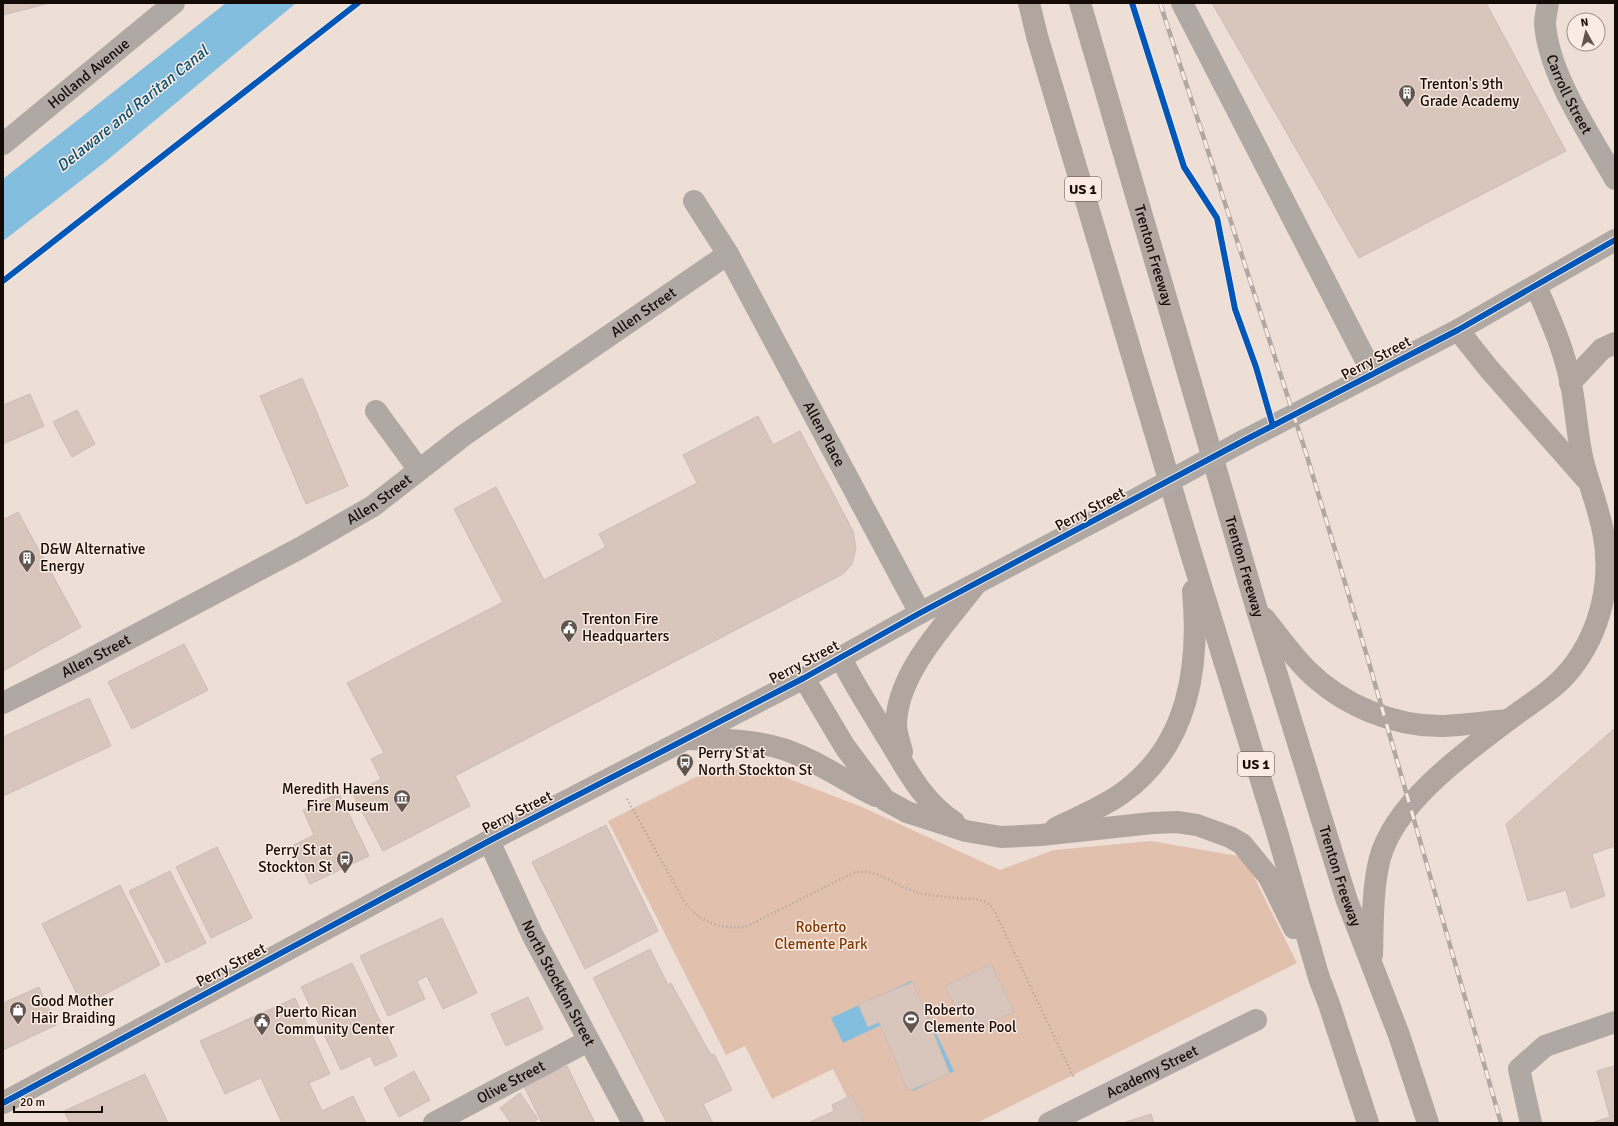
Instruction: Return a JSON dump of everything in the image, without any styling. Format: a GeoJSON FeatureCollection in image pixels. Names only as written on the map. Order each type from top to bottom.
{"type":"FeatureCollection","features":[{"type":"Feature","properties":{"kind":"highway","name":"US 1"},"geometry":{"type":"LineString","coordinates":[[1029,3],[1039,44],[1190,550],[1277,832],[1319,978],[1368,1123]]}},
{"type":"Feature","properties":{"kind":"highway","name":"Trenton Freeway"},"geometry":{"type":"LineString","coordinates":[[1080,3],[1257,610],[1346,898],[1399,1035],[1428,1123]]}},
{"type":"Feature","properties":{"kind":"highway"},"geometry":{"type":"LineString","coordinates":[[1372,964],[1374,898],[1380,858],[1391,831],[1445,769],[1508,720],[1556,686],[1571,669],[1587,645],[1598,620],[1605,587],[1607,560],[1603,532],[1591,484],[1583,460],[1570,383],[1560,341],[1536,286]]}},
{"type":"Feature","properties":{"kind":"highway"},"geometry":{"type":"LineString","coordinates":[[1458,330],[1489,369],[1576,465],[1591,484]]}},
{"type":"Feature","properties":{"kind":"highway"},"geometry":{"type":"LineString","coordinates":[[1570,383],[1602,350],[1615,343]]}},
{"type":"Feature","properties":{"kind":"highway"},"geometry":{"type":"LineString","coordinates":[[1041,835],[1092,811],[1122,793],[1147,770],[1164,749],[1174,732],[1184,708],[1191,681],[1196,649],[1196,622],[1190,550]]}},
{"type":"Feature","properties":{"kind":"highway"},"geometry":{"type":"LineString","coordinates":[[908,774],[896,726],[906,682],[916,662],[976,584]]}},
{"type":"Feature","properties":{"kind":"highway"},"geometry":{"type":"LineString","coordinates":[[1257,610],[1307,670],[1333,692],[1357,707],[1374,714],[1415,724],[1443,726],[1508,720]]}},
{"type":"Feature","properties":{"kind":"highway"},"geometry":{"type":"LineString","coordinates":[[841,658],[855,687],[883,730],[908,774],[938,812],[966,831]]}},
{"type":"Feature","properties":{"kind":"highway"},"geometry":{"type":"LineString","coordinates":[[804,678],[845,747],[885,800]]}},
{"type":"Feature","properties":{"kind":"highway"},"geometry":{"type":"LineString","coordinates":[[688,739],[745,740],[783,749],[835,773],[907,812],[966,831],[1001,837],[1041,835],[1176,822],[1197,825],[1230,837],[1242,844],[1269,877],[1319,978]]}},
{"type":"Feature","properties":{"kind":"street","name":"Holland Avenue"},"geometry":{"type":"LineString","coordinates":[[3,144],[174,3]]}},
{"type":"Feature","properties":{"kind":"street"},"geometry":{"type":"LineString","coordinates":[[1182,3],[1373,374]]}},
{"type":"Feature","properties":{"kind":"street","name":"Carroll Street"},"geometry":{"type":"LineString","coordinates":[[1548,3],[1545,23],[1551,56],[1559,78],[1615,179]]}},
{"type":"Feature","properties":{"kind":"street","name":"Allen Place"},"geometry":{"type":"LineString","coordinates":[[694,201],[728,254],[920,613]]}},
{"type":"Feature","properties":{"kind":"street","name":"Perry Street"},"geometry":{"type":"LineString","coordinates":[[3,1103],[489,841],[804,678],[920,613],[1125,506],[1245,440],[1458,330],[1615,240]]}},
{"type":"Feature","properties":{"kind":"street","name":"Allen Street"},"geometry":{"type":"LineString","coordinates":[[3,703],[90,659],[302,547],[373,506],[470,432],[728,254]]}},
{"type":"Feature","properties":{"kind":"street"},"geometry":{"type":"LineString","coordinates":[[376,411],[419,470]]}},
{"type":"Feature","properties":{"kind":"street","name":"North Stockton Street"},"geometry":{"type":"LineString","coordinates":[[489,841],[533,936],[633,1123]]}},
{"type":"Feature","properties":{"kind":"street","name":"Academy Street"},"geometry":{"type":"LineString","coordinates":[[1049,1123],[1256,1020]]}},
{"type":"Feature","properties":{"kind":"street"},"geometry":{"type":"LineString","coordinates":[[1531,1123],[1518,1069],[1545,1046],[1615,1022]]}},
{"type":"Feature","properties":{"kind":"street","name":"Olive Street"},"geometry":{"type":"LineString","coordinates":[[434,1123],[588,1041]]}},
{"type":"Feature","properties":{"kind":"path"},"geometry":{"type":"LineString","coordinates":[[627,799],[685,903],[704,921],[716,926],[730,928],[745,927],[853,873],[863,870],[879,874],[914,892],[977,899],[988,904],[994,910],[1074,1078]]}},
{"type":"Feature","properties":{"kind":"green space","name":"Roberto Clemente Park"},"geometry":{"type":"Polygon","coordinates":[[[731,769],[779,775],[862,807],[1000,870],[1054,850],[1151,841],[1244,857],[1297,963],[977,1123],[860,1123],[833,1069],[772,1099],[745,1046],[726,1055],[608,821],[696,777],[731,769]]]}},
{"type":"Feature","properties":{"kind":"water","name":"Delaware and Raritan Canal"},"geometry":{"type":"Polygon","coordinates":[[[226,3],[296,3],[105,162],[3,241],[3,179],[226,3]]]}},
{"type":"Feature","properties":{"kind":"water","name":"Roberto Clemente Pool"},"geometry":{"type":"Polygon","coordinates":[[[911,981],[954,1071],[913,1091],[881,1025],[843,1043],[831,1018],[911,981]]]}},
{"type":"Feature","properties":{"kind":"building"},"geometry":{"type":"Polygon","coordinates":[[[3,3],[50,3],[3,15],[3,3]]]}},
{"type":"Feature","properties":{"kind":"building","name":"Trenton's 9th Grade Academy"},"geometry":{"type":"Polygon","coordinates":[[[1212,3],[1486,3],[1566,151],[1359,258],[1212,3]]]}},
{"type":"Feature","properties":{"kind":"building"},"geometry":{"type":"Polygon","coordinates":[[[302,378],[348,486],[306,504],[260,396],[302,378]]]}},
{"type":"Feature","properties":{"kind":"building"},"geometry":{"type":"Polygon","coordinates":[[[30,394],[44,426],[3,444],[3,405],[30,394]]]}},
{"type":"Feature","properties":{"kind":"building"},"geometry":{"type":"Polygon","coordinates":[[[77,410],[95,444],[72,457],[53,422],[77,410]]]}},
{"type":"Feature","properties":{"kind":"building","name":"Trenton Fire Headquarters"},"geometry":{"type":"Polygon","coordinates":[[[758,416],[773,445],[800,431],[853,531],[856,548],[852,564],[843,574],[455,776],[470,806],[383,851],[353,794],[381,779],[371,759],[384,753],[347,683],[503,602],[454,509],[496,487],[544,580],[606,547],[599,534],[697,483],[683,455],[758,416]]]}},
{"type":"Feature","properties":{"kind":"building","name":"D&W Alternative Energy"},"geometry":{"type":"Polygon","coordinates":[[[18,512],[81,627],[3,671],[3,520],[18,512]]]}},
{"type":"Feature","properties":{"kind":"building"},"geometry":{"type":"Polygon","coordinates":[[[184,644],[208,690],[132,729],[108,682],[184,644]]]}},
{"type":"Feature","properties":{"kind":"building"},"geometry":{"type":"Polygon","coordinates":[[[89,698],[111,746],[3,796],[3,737],[89,698]]]}},
{"type":"Feature","properties":{"kind":"building"},"geometry":{"type":"Polygon","coordinates":[[[1615,728],[1615,846],[1592,854],[1605,896],[1571,908],[1566,890],[1528,901],[1506,824],[1615,728]]]}},
{"type":"Feature","properties":{"kind":"building"},"geometry":{"type":"Polygon","coordinates":[[[339,793],[369,856],[310,884],[292,846],[314,835],[303,810],[339,793]]]}},
{"type":"Feature","properties":{"kind":"building"},"geometry":{"type":"Polygon","coordinates":[[[606,825],[658,931],[585,969],[532,862],[606,825]]]}},
{"type":"Feature","properties":{"kind":"building"},"geometry":{"type":"Polygon","coordinates":[[[217,847],[252,918],[211,938],[176,867],[217,847]]]}},
{"type":"Feature","properties":{"kind":"building"},"geometry":{"type":"Polygon","coordinates":[[[170,871],[206,943],[166,963],[129,891],[170,871]]]}},
{"type":"Feature","properties":{"kind":"building"},"geometry":{"type":"Polygon","coordinates":[[[120,885],[160,965],[83,1006],[42,924],[120,885]]]}},
{"type":"Feature","properties":{"kind":"building"},"geometry":{"type":"Polygon","coordinates":[[[442,918],[477,993],[443,1009],[427,976],[417,981],[425,999],[388,1016],[360,956],[442,918]]]}},
{"type":"Feature","properties":{"kind":"building"},"geometry":{"type":"Polygon","coordinates":[[[650,949],[668,985],[671,983],[711,1055],[714,1054],[732,1090],[703,1104],[713,1123],[667,1123],[593,978],[650,949]]]}},
{"type":"Feature","properties":{"kind":"building"},"geometry":{"type":"Polygon","coordinates":[[[352,963],[397,1056],[375,1066],[370,1056],[341,1070],[301,987],[352,963]]]}},
{"type":"Feature","properties":{"kind":"building"},"geometry":{"type":"Polygon","coordinates":[[[991,964],[1014,1012],[968,1033],[945,986],[991,964]]]}},
{"type":"Feature","properties":{"kind":"building","name":"Roberto Clemente Pool"},"geometry":{"type":"Polygon","coordinates":[[[913,982],[950,1074],[908,1091],[879,1022],[868,1027],[858,1004],[913,982]]]}},
{"type":"Feature","properties":{"kind":"building"},"geometry":{"type":"Polygon","coordinates":[[[39,987],[56,1025],[3,1050],[3,1003],[39,987]]]}},
{"type":"Feature","properties":{"kind":"building"},"geometry":{"type":"Polygon","coordinates":[[[528,997],[543,1029],[506,1046],[491,1014],[528,997]]]}},
{"type":"Feature","properties":{"kind":"building"},"geometry":{"type":"Polygon","coordinates":[[[295,998],[330,1074],[309,1083],[322,1111],[353,1096],[366,1123],[282,1123],[261,1078],[225,1094],[200,1041],[295,998]]]}},
{"type":"Feature","properties":{"kind":"building"},"geometry":{"type":"Polygon","coordinates":[[[567,1066],[595,1123],[542,1123],[524,1086],[567,1066]]]}},
{"type":"Feature","properties":{"kind":"building"},"geometry":{"type":"Polygon","coordinates":[[[1615,1066],[1615,1123],[1591,1123],[1610,1117],[1597,1071],[1615,1066]]]}},
{"type":"Feature","properties":{"kind":"building"},"geometry":{"type":"Polygon","coordinates":[[[414,1071],[430,1100],[399,1117],[384,1088],[414,1071]]]}},
{"type":"Feature","properties":{"kind":"building"},"geometry":{"type":"Polygon","coordinates":[[[145,1074],[168,1123],[70,1123],[64,1111],[145,1074]]]}},
{"type":"Feature","properties":{"kind":"building"},"geometry":{"type":"Polygon","coordinates":[[[520,1093],[538,1119],[532,1123],[511,1123],[500,1108],[520,1093]]]}},
{"type":"Feature","properties":{"kind":"building"},"geometry":{"type":"Polygon","coordinates":[[[852,1095],[864,1123],[808,1123],[834,1111],[832,1105],[852,1095]]]}},
{"type":"Feature","properties":{"kind":"building"},"geometry":{"type":"Polygon","coordinates":[[[1151,1114],[1154,1123],[1123,1123],[1151,1114]]]}},
{"type":"Feature","properties":{"kind":"railway"},"geometry":{"type":"LineString","coordinates":[[1160,3],[1306,453],[1367,656],[1501,1123]]}},
{"type":"Feature","properties":{"kind":"cycle path"},"geometry":{"type":"LineString","coordinates":[[3,281],[358,3]]}},
{"type":"Feature","properties":{"kind":"cycle path"},"geometry":{"type":"LineString","coordinates":[[1132,3],[1184,167],[1217,218],[1235,309],[1256,367],[1273,426]]}},
{"type":"Feature","properties":{"kind":"cycle path"},"geometry":{"type":"LineString","coordinates":[[3,1103],[489,841],[804,678],[920,613],[1245,440],[1458,330],[1615,240]]}},
{"type":"Feature","properties":{"kind":"place","name":"Trenton's 9th Grade Academy"},"geometry":{"type":"Point","coordinates":[1407,108]}},
{"type":"Feature","properties":{"kind":"place","name":"D&W Alternative Energy"},"geometry":{"type":"Point","coordinates":[27,573]}},
{"type":"Feature","properties":{"kind":"place","name":"Trenton Fire Headquarters"},"geometry":{"type":"Point","coordinates":[569,643]}},
{"type":"Feature","properties":{"kind":"place","name":"Perry St at North Stockton St"},"geometry":{"type":"Point","coordinates":[685,777]}},
{"type":"Feature","properties":{"kind":"place","name":"Meredith Havens Fire Museum"},"geometry":{"type":"Point","coordinates":[402,813]}},
{"type":"Feature","properties":{"kind":"place","name":"Perry St at Stockton St"},"geometry":{"type":"Point","coordinates":[345,874]}},
{"type":"Feature","properties":{"kind":"place","name":"Good Mother Hair Braiding"},"geometry":{"type":"Point","coordinates":[18,1025]}},
{"type":"Feature","properties":{"kind":"place","name":"Roberto Clemente Pool"},"geometry":{"type":"Point","coordinates":[911,1034]}},
{"type":"Feature","properties":{"kind":"place","name":"Puerto Rican Community Center"},"geometry":{"type":"Point","coordinates":[262,1036]}}]}
